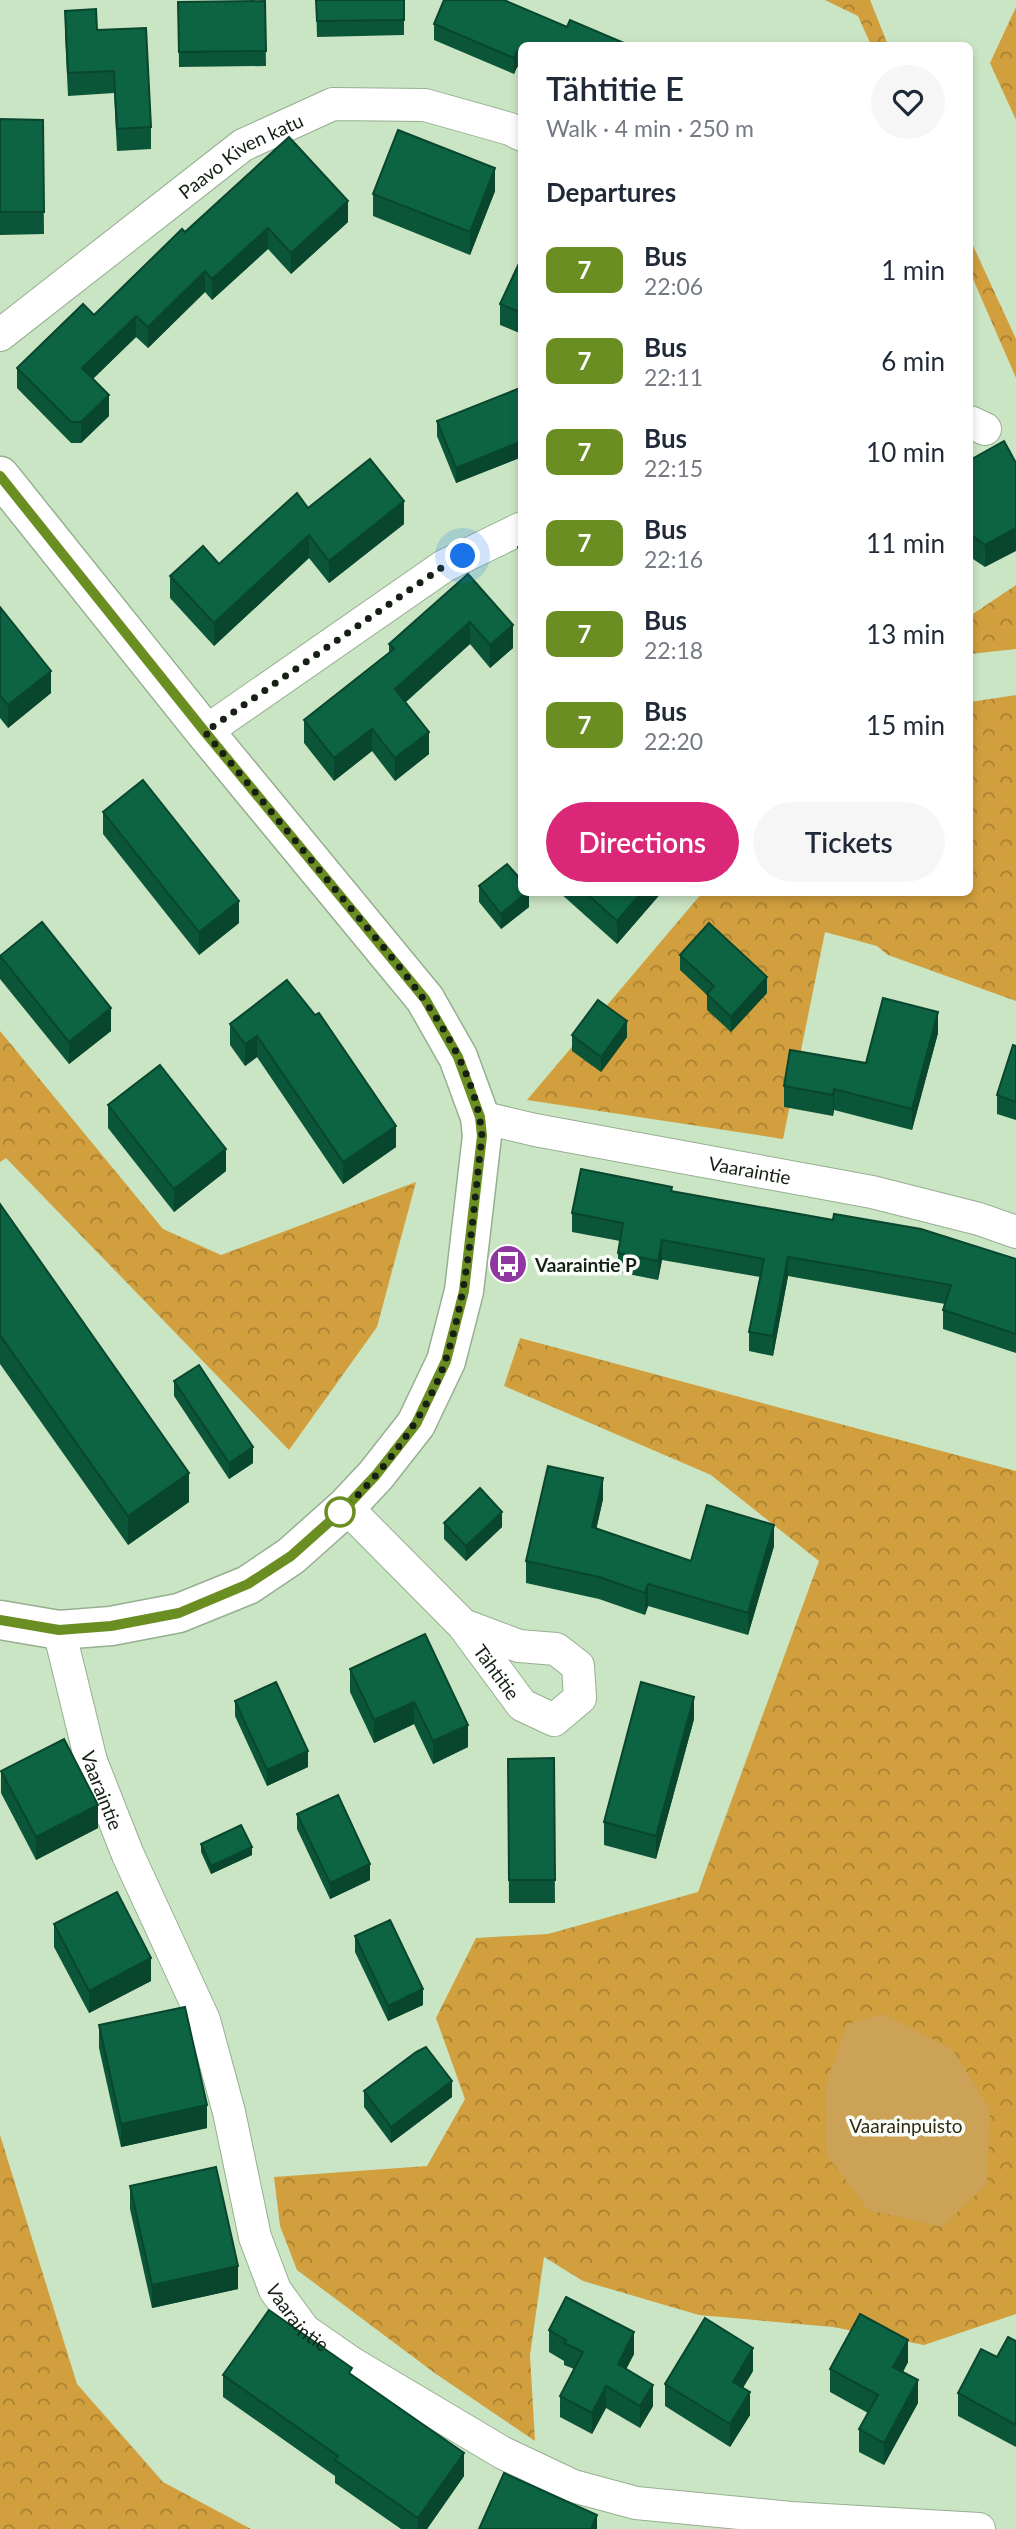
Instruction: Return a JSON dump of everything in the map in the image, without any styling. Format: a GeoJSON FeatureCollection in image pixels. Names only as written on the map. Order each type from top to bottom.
{"type":"FeatureCollection","features":[{"type":"Feature","properties":{"kind":"street","name":"Paavo Kiven katu"},"geometry":{"type":"LineString","coordinates":[[0,335],[243,145],[333,104],[425,105],[518,133]]}},
{"type":"Feature","properties":{"kind":"street"},"geometry":{"type":"LineString","coordinates":[[0,476],[205,732],[425,999],[458,1057],[480,1117],[482,1136],[464,1291],[446,1361],[416,1424],[376,1475],[346,1507],[291,1556],[248,1584],[179,1613],[111,1626],[59,1630],[0,1620]]}},
{"type":"Feature","properties":{"kind":"street"},"geometry":{"type":"LineString","coordinates":[[205,732],[444,566],[518,530]]}},
{"type":"Feature","properties":{"kind":"street","name":"Vaaraintie"},"geometry":{"type":"LineString","coordinates":[[480,1117],[535,1130],[872,1192],[979,1219],[1016,1232]]}},
{"type":"Feature","properties":{"kind":"street","name":"Tähtitie"},"geometry":{"type":"LineString","coordinates":[[346,1507],[463,1625]]}},
{"type":"Feature","properties":{"kind":"street","name":"Vaaraintie"},"geometry":{"type":"LineString","coordinates":[[59,1630],[91,1761],[128,1855],[204,2020],[229,2112],[255,2237],[275,2290],[304,2330],[349,2362],[503,2453],[573,2486],[636,2503],[791,2518],[979,2529]]}},
{"type":"Feature","properties":{"kind":"green space"},"geometry":{"type":"Polygon","coordinates":[[[825,0],[870,0],[887,42],[870,42],[858,16],[825,0]]]}},
{"type":"Feature","properties":{"kind":"green space"},"geometry":{"type":"Polygon","coordinates":[[[1016,7],[1016,120],[990,63],[1016,7]]]}},
{"type":"Feature","properties":{"kind":"green space"},"geometry":{"type":"Polygon","coordinates":[[[973,246],[1016,339],[1016,378],[973,279],[973,246]]]}},
{"type":"Feature","properties":{"kind":"green space"},"geometry":{"type":"Polygon","coordinates":[[[1016,585],[1016,649],[973,654],[973,614],[1016,585]]]}},
{"type":"Feature","properties":{"kind":"green space"},"geometry":{"type":"Polygon","coordinates":[[[1016,695],[1016,1001],[888,955],[877,946],[825,932],[783,1139],[527,1100],[699,896],[973,896],[973,702],[1016,695]]]}},
{"type":"Feature","properties":{"kind":"green space"},"geometry":{"type":"Polygon","coordinates":[[[0,1031],[163,1229],[221,1255],[416,1182],[377,1327],[289,1450],[6,1158],[0,1162],[0,1031]]]}},
{"type":"Feature","properties":{"kind":"green space"},"geometry":{"type":"Polygon","coordinates":[[[520,1338],[1016,1471],[1016,2314],[924,2345],[833,2327],[699,2315],[583,2281],[544,2257],[530,2355],[535,2441],[436,2374],[297,2270],[280,2226],[274,2177],[427,2166],[465,2099],[436,2018],[476,1938],[548,1934],[698,1892],[819,1561],[711,1475],[504,1386],[520,1338]]]}},
{"type":"Feature","properties":{"kind":"green space","name":"Vaarainpuisto"},"geometry":{"type":"Polygon","coordinates":[[[884,2014],[952,2049],[990,2108],[987,2184],[942,2227],[868,2210],[826,2154],[825,2086],[847,2024],[884,2014]]]}},
{"type":"Feature","properties":{"kind":"green space"},"geometry":{"type":"Polygon","coordinates":[[[0,2135],[77,2384],[163,2482],[251,2529],[0,2529],[0,2135]]]}},
{"type":"Feature","properties":{"kind":"building"},"geometry":{"type":"Polygon","coordinates":[[[316,0],[404,0],[404,20],[317,21],[316,0]]]}},
{"type":"Feature","properties":{"kind":"building"},"geometry":{"type":"Polygon","coordinates":[[[444,0],[504,0],[567,27],[570,20],[622,42],[518,42],[518,51],[514,58],[434,24],[444,0]]]}},
{"type":"Feature","properties":{"kind":"building"},"geometry":{"type":"Polygon","coordinates":[[[265,1],[266,51],[179,52],[178,2],[265,1]]]}},
{"type":"Feature","properties":{"kind":"building"},"geometry":{"type":"Polygon","coordinates":[[[96,9],[97,30],[146,28],[151,127],[117,129],[114,71],[68,73],[65,11],[96,9]]]}},
{"type":"Feature","properties":{"kind":"building"},"geometry":{"type":"Polygon","coordinates":[[[0,119],[43,120],[44,212],[0,212],[0,119]]]}},
{"type":"Feature","properties":{"kind":"building"},"geometry":{"type":"Polygon","coordinates":[[[398,130],[495,168],[470,232],[373,194],[398,130]]]}},
{"type":"Feature","properties":{"kind":"building"},"geometry":{"type":"Polygon","coordinates":[[[289,137],[348,201],[291,253],[268,228],[212,279],[205,271],[148,327],[136,316],[82,368],[109,395],[81,422],[71,422],[17,368],[83,304],[94,315],[182,229],[185,232],[289,137]]]}},
{"type":"Feature","properties":{"kind":"building"},"geometry":{"type":"Polygon","coordinates":[[[518,266],[518,311],[500,304],[518,266]]]}},
{"type":"Feature","properties":{"kind":"building"},"geometry":{"type":"Polygon","coordinates":[[[518,389],[518,443],[456,468],[437,421],[518,389]]]}},
{"type":"Feature","properties":{"kind":"building"},"geometry":{"type":"Polygon","coordinates":[[[1004,441],[1016,463],[1016,528],[985,545],[973,536],[973,458],[1004,441]]]}},
{"type":"Feature","properties":{"kind":"building"},"geometry":{"type":"Polygon","coordinates":[[[370,459],[404,501],[329,561],[309,535],[214,623],[170,576],[203,546],[219,564],[297,493],[308,508],[370,459]]]}},
{"type":"Feature","properties":{"kind":"building"},"geometry":{"type":"Polygon","coordinates":[[[468,574],[513,625],[490,645],[470,622],[395,689],[429,732],[395,758],[372,729],[334,758],[304,720],[394,649],[389,644],[468,574]]]}},
{"type":"Feature","properties":{"kind":"building"},"geometry":{"type":"Polygon","coordinates":[[[0,607],[51,671],[8,705],[0,696],[0,607]]]}},
{"type":"Feature","properties":{"kind":"building"},"geometry":{"type":"Polygon","coordinates":[[[143,780],[239,901],[199,932],[103,812],[143,780]]]}},
{"type":"Feature","properties":{"kind":"building"},"geometry":{"type":"Polygon","coordinates":[[[507,864],[518,876],[518,896],[522,896],[501,914],[479,886],[507,864]]]}},
{"type":"Feature","properties":{"kind":"building"},"geometry":{"type":"Polygon","coordinates":[[[589,896],[639,896],[617,921],[589,896]]]}},
{"type":"Feature","properties":{"kind":"building"},"geometry":{"type":"Polygon","coordinates":[[[42,922],[111,1008],[69,1042],[0,956],[42,922]]]}},
{"type":"Feature","properties":{"kind":"building"},"geometry":{"type":"Polygon","coordinates":[[[709,923],[767,977],[731,1017],[707,994],[714,986],[680,955],[709,923]]]}},
{"type":"Feature","properties":{"kind":"building"},"geometry":{"type":"Polygon","coordinates":[[[287,980],[315,1015],[319,1013],[396,1126],[343,1162],[257,1036],[245,1044],[230,1024],[287,980]]]}},
{"type":"Feature","properties":{"kind":"building"},"geometry":{"type":"Polygon","coordinates":[[[883,998],[938,1012],[912,1109],[834,1089],[833,1095],[784,1086],[790,1050],[866,1063],[883,998]]]}},
{"type":"Feature","properties":{"kind":"building"},"geometry":{"type":"Polygon","coordinates":[[[598,1000],[627,1021],[601,1057],[572,1035],[598,1000]]]}},
{"type":"Feature","properties":{"kind":"building"},"geometry":{"type":"Polygon","coordinates":[[[1013,1045],[1016,1046],[1016,1102],[997,1095],[1013,1045]]]}},
{"type":"Feature","properties":{"kind":"building"},"geometry":{"type":"Polygon","coordinates":[[[160,1065],[226,1149],[174,1189],[108,1105],[160,1065]]]}},
{"type":"Feature","properties":{"kind":"building"},"geometry":{"type":"Polygon","coordinates":[[[581,1169],[672,1187],[671,1191],[833,1220],[834,1214],[921,1229],[1016,1259],[1016,1334],[943,1310],[951,1285],[788,1257],[773,1336],[749,1332],[764,1259],[662,1240],[658,1261],[618,1253],[623,1223],[572,1213],[581,1169]]]}},
{"type":"Feature","properties":{"kind":"building"},"geometry":{"type":"Polygon","coordinates":[[[0,1204],[189,1473],[128,1516],[0,1335],[0,1204]]]}},
{"type":"Feature","properties":{"kind":"building"},"geometry":{"type":"Polygon","coordinates":[[[199,1365],[253,1447],[229,1463],[174,1381],[199,1365]]]}},
{"type":"Feature","properties":{"kind":"building"},"geometry":{"type":"Polygon","coordinates":[[[548,1466],[603,1478],[592,1527],[691,1561],[707,1505],[774,1525],[748,1613],[648,1584],[645,1593],[599,1577],[526,1561],[548,1466]]]}},
{"type":"Feature","properties":{"kind":"building"},"geometry":{"type":"Polygon","coordinates":[[[480,1488],[502,1512],[466,1546],[444,1523],[480,1488]]]}},
{"type":"Feature","properties":{"kind":"building"},"geometry":{"type":"Polygon","coordinates":[[[425,1634],[468,1725],[433,1741],[414,1702],[374,1720],[350,1669],[425,1634]]]}},
{"type":"Feature","properties":{"kind":"building"},"geometry":{"type":"Polygon","coordinates":[[[276,1682],[308,1751],[267,1770],[235,1701],[276,1682]]]}},
{"type":"Feature","properties":{"kind":"building"},"geometry":{"type":"Polygon","coordinates":[[[641,1682],[694,1697],[656,1836],[604,1822],[641,1682]]]}},
{"type":"Feature","properties":{"kind":"building"},"geometry":{"type":"Polygon","coordinates":[[[64,1739],[98,1805],[36,1837],[1,1771],[64,1739]]]}},
{"type":"Feature","properties":{"kind":"building"},"geometry":{"type":"Polygon","coordinates":[[[554,1758],[555,1880],[509,1880],[508,1759],[554,1758]]]}},
{"type":"Feature","properties":{"kind":"building"},"geometry":{"type":"Polygon","coordinates":[[[338,1795],[370,1864],[330,1883],[297,1814],[338,1795]]]}},
{"type":"Feature","properties":{"kind":"building"},"geometry":{"type":"Polygon","coordinates":[[[241,1825],[252,1847],[211,1866],[201,1844],[241,1825]]]}},
{"type":"Feature","properties":{"kind":"building"},"geometry":{"type":"Polygon","coordinates":[[[117,1892],[151,1958],[89,1991],[54,1924],[117,1892]]]}},
{"type":"Feature","properties":{"kind":"building"},"geometry":{"type":"Polygon","coordinates":[[[390,1920],[423,1989],[388,2006],[355,1936],[390,1920]]]}},
{"type":"Feature","properties":{"kind":"building"},"geometry":{"type":"Polygon","coordinates":[[[185,2007],[207,2105],[121,2124],[99,2025],[185,2007]]]}},
{"type":"Feature","properties":{"kind":"building"},"geometry":{"type":"Polygon","coordinates":[[[426,2047],[452,2081],[391,2127],[364,2091],[426,2047]]]}},
{"type":"Feature","properties":{"kind":"building"},"geometry":{"type":"Polygon","coordinates":[[[216,2167],[238,2266],[152,2285],[130,2186],[216,2167]]]}},
{"type":"Feature","properties":{"kind":"building"},"geometry":{"type":"Polygon","coordinates":[[[566,2297],[634,2332],[618,2364],[653,2385],[640,2406],[606,2386],[592,2413],[560,2396],[583,2352],[564,2343],[566,2340],[549,2330],[566,2297]]]}},
{"type":"Feature","properties":{"kind":"building"},"geometry":{"type":"Polygon","coordinates":[[[269,2310],[352,2368],[349,2373],[464,2453],[418,2518],[335,2460],[338,2456],[223,2375],[269,2310]]]}},
{"type":"Feature","properties":{"kind":"building"},"geometry":{"type":"Polygon","coordinates":[[[860,2314],[908,2340],[893,2367],[918,2380],[884,2443],[859,2429],[878,2395],[830,2369],[860,2314]]]}},
{"type":"Feature","properties":{"kind":"building"},"geometry":{"type":"Polygon","coordinates":[[[705,2318],[753,2348],[733,2382],[750,2392],[730,2424],[665,2384],[705,2318]]]}},
{"type":"Feature","properties":{"kind":"building"},"geometry":{"type":"Polygon","coordinates":[[[1008,2337],[1016,2341],[1016,2425],[958,2393],[981,2349],[997,2357],[1008,2337]]]}},
{"type":"Feature","properties":{"kind":"building"},"geometry":{"type":"Polygon","coordinates":[[[504,2473],[597,2515],[591,2529],[479,2529],[504,2473]]]}},
{"type":"Feature","properties":{"kind":"bus line","name":"7"},"geometry":{"type":"LineString","coordinates":[[0,476],[205,732],[425,999],[458,1057],[480,1117],[482,1136],[464,1291],[446,1361],[416,1424],[376,1475],[346,1507],[291,1556],[248,1584],[179,1613],[111,1626],[59,1630],[0,1620]]}},
{"type":"Feature","properties":{"kind":"place","name":"Vaaraintie P"},"geometry":{"type":"Point","coordinates":[508,1264]}},
{"type":"Feature","properties":{"kind":"route"},"geometry":{"type":"LineString","coordinates":[[340,1512],[376,1475],[416,1424],[446,1361],[464,1291],[482,1136],[480,1117],[458,1057],[425,999],[205,732],[444,566],[463,556]]}}]}
